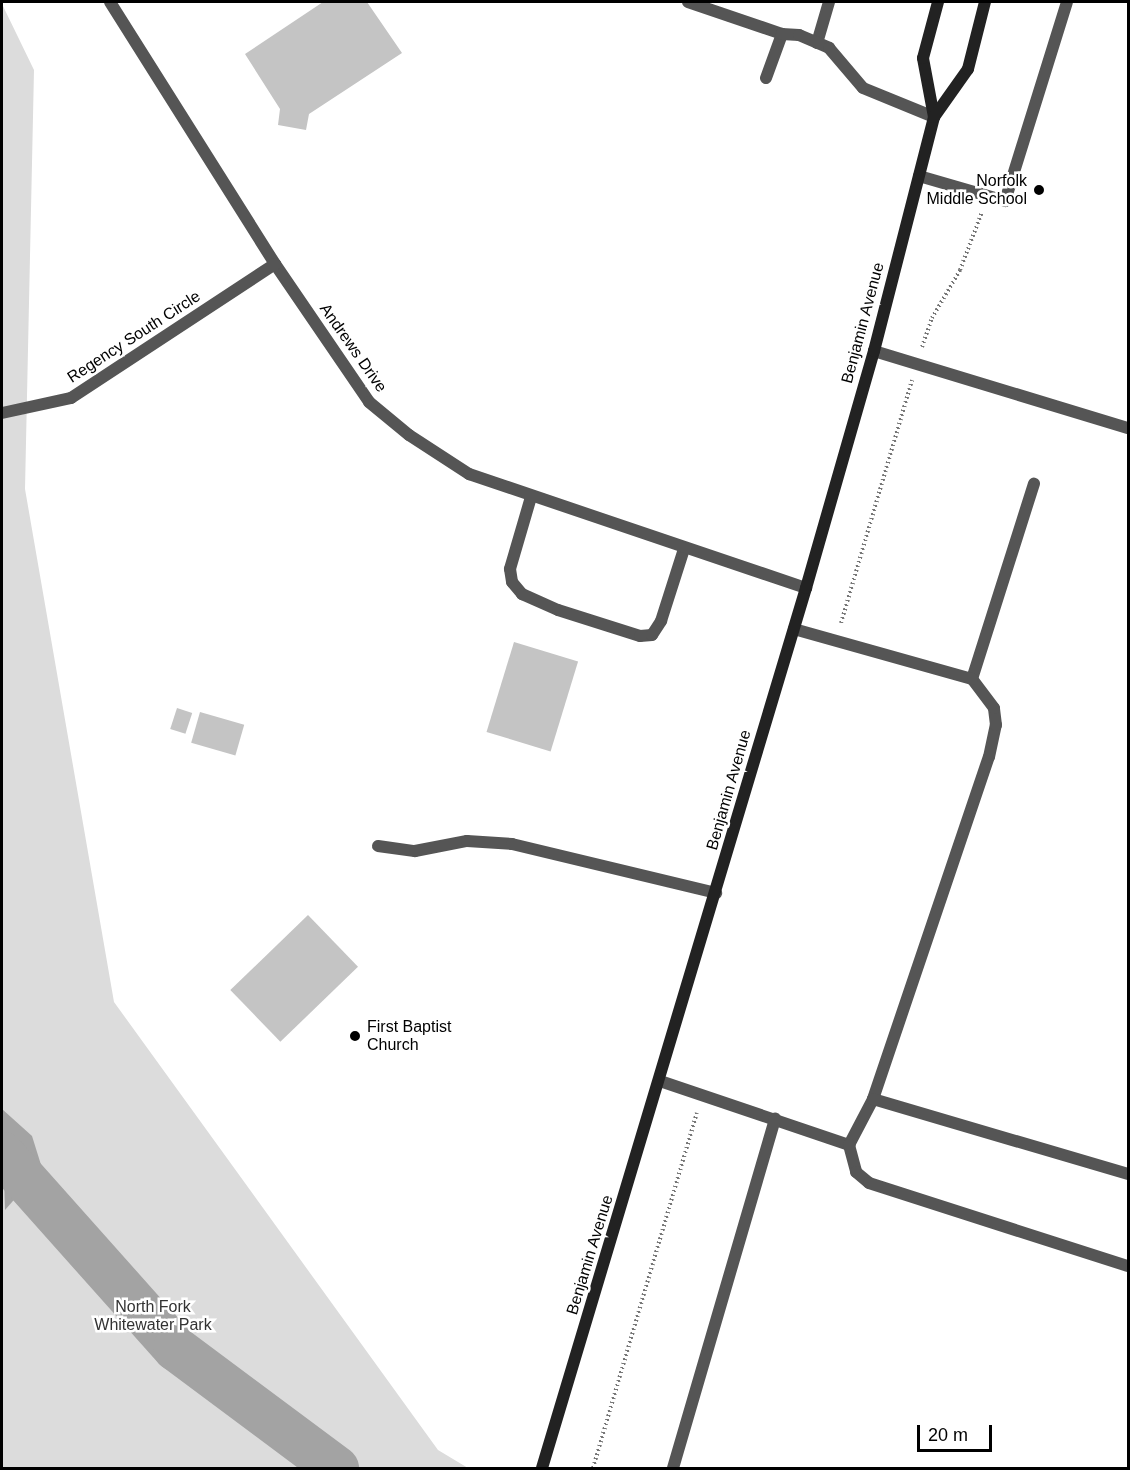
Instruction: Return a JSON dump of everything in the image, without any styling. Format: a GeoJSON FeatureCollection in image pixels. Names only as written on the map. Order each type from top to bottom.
{"type":"FeatureCollection","features":[{"type":"Feature","properties":{"kind":"main road","name":"Benjamin Avenue"},"geometry":{"type":"LineString","coordinates":[[934,117],[923,58],[938,2]]}},
{"type":"Feature","properties":{"kind":"main road","name":"Benjamin Avenue"},"geometry":{"type":"LineString","coordinates":[[542,1468],[660,1081],[806,588],[874,351],[934,117],[968,69],[985,2]]}},
{"type":"Feature","properties":{"kind":"street","name":"Andrews Drive"},"geometry":{"type":"LineString","coordinates":[[110,2],[275,264],[369,402],[409,435],[469,474],[684,549],[806,588]]}},
{"type":"Feature","properties":{"kind":"street"},"geometry":{"type":"LineString","coordinates":[[688,2],[782,34],[817,43],[842,59],[863,88],[934,117]]}},
{"type":"Feature","properties":{"kind":"street"},"geometry":{"type":"LineString","coordinates":[[817,43],[829,2]]}},
{"type":"Feature","properties":{"kind":"street"},"geometry":{"type":"LineString","coordinates":[[919,176],[1005,201],[1067,2]]}},
{"type":"Feature","properties":{"kind":"street"},"geometry":{"type":"LineString","coordinates":[[766,78],[782,34]]}},
{"type":"Feature","properties":{"kind":"street","name":"Regency South Circle"},"geometry":{"type":"LineString","coordinates":[[2,414],[71,398],[275,264]]}},
{"type":"Feature","properties":{"kind":"street"},"geometry":{"type":"LineString","coordinates":[[874,351],[1128,428]]}},
{"type":"Feature","properties":{"kind":"street"},"geometry":{"type":"LineString","coordinates":[[972,679],[1034,484]]}},
{"type":"Feature","properties":{"kind":"street"},"geometry":{"type":"LineString","coordinates":[[531,497],[510,569],[512,582],[522,594],[558,610],[639,636],[652,635],[662,621],[684,549]]}},
{"type":"Feature","properties":{"kind":"street"},"geometry":{"type":"LineString","coordinates":[[794,629],[972,679],[994,708],[996,725],[991,747],[873,1099],[849,1145],[856,1172],[869,1183],[1128,1266]]}},
{"type":"Feature","properties":{"kind":"street"},"geometry":{"type":"LineString","coordinates":[[378,846],[415,851],[467,841],[512,844],[716,893]]}},
{"type":"Feature","properties":{"kind":"street"},"geometry":{"type":"LineString","coordinates":[[660,1081],[849,1145]]}},
{"type":"Feature","properties":{"kind":"street"},"geometry":{"type":"LineString","coordinates":[[873,1099],[1128,1174]]}},
{"type":"Feature","properties":{"kind":"street"},"geometry":{"type":"LineString","coordinates":[[673,1468],[775,1119]]}},
{"type":"Feature","properties":{"kind":"path"},"geometry":{"type":"LineString","coordinates":[[836,641],[932,318],[974,239],[988,196]]}},
{"type":"Feature","properties":{"kind":"path"},"geometry":{"type":"LineString","coordinates":[[593,1468],[702,1095]]}},
{"type":"Feature","properties":{"kind":"green space","name":"North Fork Whitewater Park"},"geometry":{"type":"Polygon","coordinates":[[[2,4],[34,70],[25,489],[114,1002],[438,1450],[468,1468],[2,1468],[2,4]]]}},
{"type":"Feature","properties":{"kind":"shaded area"},"geometry":{"type":"Polygon","coordinates":[[[2,1109],[32,1136],[42,1168],[5,1210],[2,1109]]]}},
{"type":"Feature","properties":{"kind":"building"},"geometry":{"type":"Polygon","coordinates":[[[323,2],[367,2],[402,53],[309,114],[306,130],[278,125],[280,109],[245,54],[323,2]]]}},
{"type":"Feature","properties":{"kind":"building"},"geometry":{"type":"Polygon","coordinates":[[[514,642],[578,662],[551,751],[487,732],[514,642]]]}},
{"type":"Feature","properties":{"kind":"building"},"geometry":{"type":"Polygon","coordinates":[[[177,708],[192,713],[185,734],[170,729],[177,708]]]}},
{"type":"Feature","properties":{"kind":"building"},"geometry":{"type":"Polygon","coordinates":[[[200,712],[244,725],[235,755],[191,743],[200,712]]]}},
{"type":"Feature","properties":{"kind":"building"},"geometry":{"type":"Polygon","coordinates":[[[308,915],[358,967],[280,1042],[230,990],[308,915]]]}},
{"type":"Feature","properties":{"kind":"waterway"},"geometry":{"type":"LineString","coordinates":[[2,1154],[175,1348],[336,1468]]}},
{"type":"Feature","properties":{"kind":"place","name":"Norfolk Middle School"},"geometry":{"type":"Point","coordinates":[1039,190]}},
{"type":"Feature","properties":{"kind":"place","name":"First Baptist Church"},"geometry":{"type":"Point","coordinates":[355,1036]}}]}
